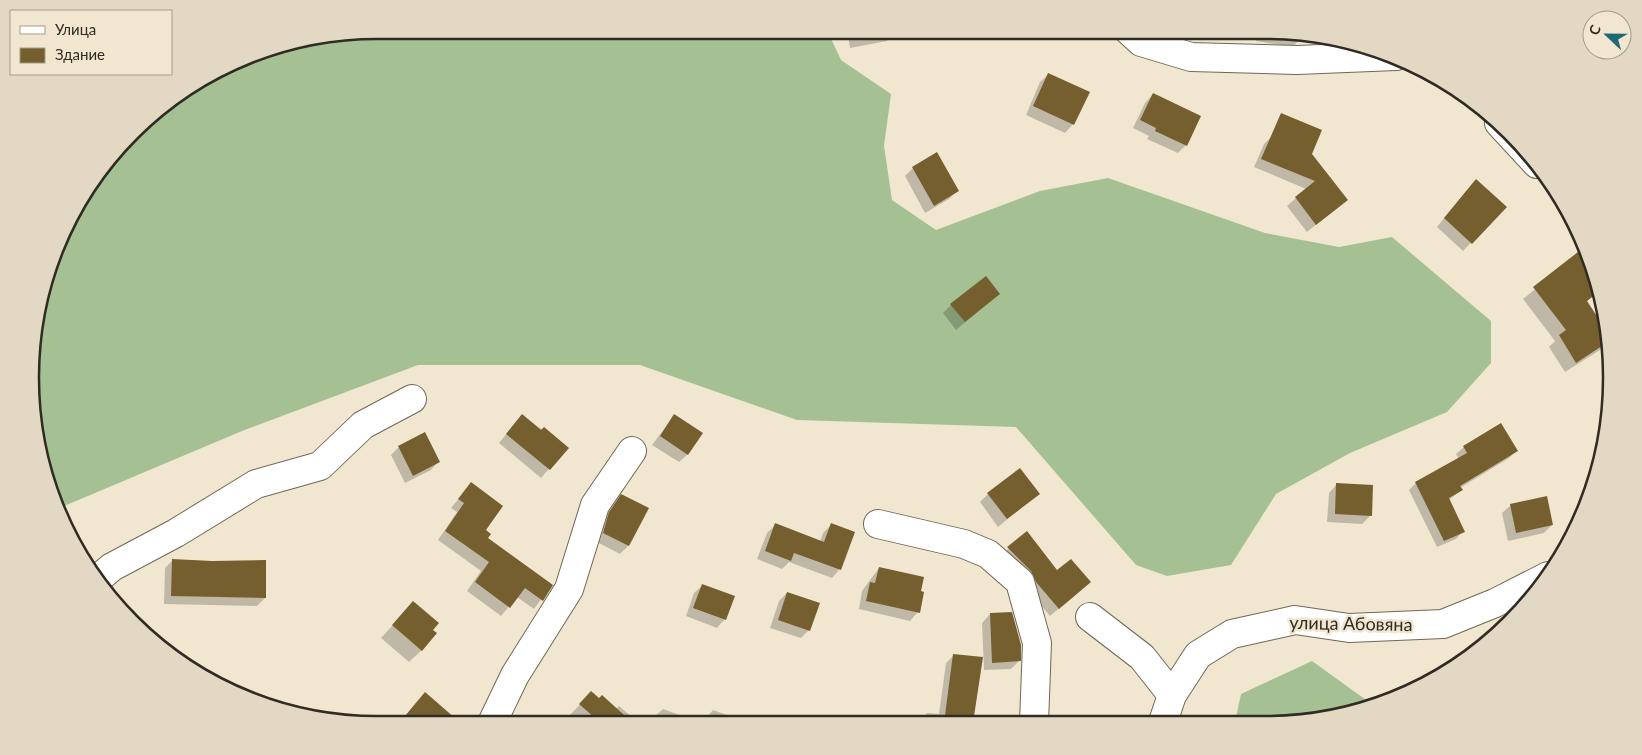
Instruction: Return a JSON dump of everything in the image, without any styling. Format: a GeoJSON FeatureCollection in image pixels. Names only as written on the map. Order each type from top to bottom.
{"type":"FeatureCollection","features":[{"type":"Feature","properties":{"kind":"street"},"geometry":{"type":"LineString","coordinates":[[1138,39],[1141,42],[1192,57],[1297,60],[1373,57]]}},
{"type":"Feature","properties":{"kind":"street"},"geometry":{"type":"LineString","coordinates":[[103,575],[112,567],[176,533],[256,484],[320,466],[363,425],[412,399]]}},
{"type":"Feature","properties":{"kind":"street"},"geometry":{"type":"LineString","coordinates":[[495,716],[515,675],[569,589],[595,505],[632,451]]}},
{"type":"Feature","properties":{"kind":"street"},"geometry":{"type":"LineString","coordinates":[[878,524],[972,547],[988,554],[1020,582],[1037,643],[1034,716]]}},
{"type":"Feature","properties":{"kind":"street","name":"улица Абовяна"},"geometry":{"type":"LineString","coordinates":[[1165,716],[1172,696],[1198,655],[1232,634],[1295,620],[1349,628],[1443,624],[1495,603],[1533,583]]}},
{"type":"Feature","properties":{"kind":"street"},"geometry":{"type":"LineString","coordinates":[[1090,617],[1142,657],[1172,696]]}},
{"type":"Feature","properties":{"kind":"green space"},"geometry":{"type":"Polygon","coordinates":[[[355,39],[831,39],[841,60],[891,94],[884,146],[892,200],[936,230],[1040,191],[1108,178],[1265,233],[1339,247],[1392,237],[1491,321],[1491,363],[1447,412],[1350,453],[1276,494],[1231,565],[1167,576],[1136,565],[1016,427],[797,420],[640,365],[418,365],[242,431],[65,506],[50,465],[39,400],[39,355],[50,290],[74,228],[96,189],[138,138],[171,109],[208,84],[269,57],[311,45],[355,39]]]}},
{"type":"Feature","properties":{"kind":"green space"},"geometry":{"type":"Polygon","coordinates":[[[1312,661],[1366,700],[1331,710],[1287,716],[1236,716],[1241,694],[1312,661]]]}},
{"type":"Feature","properties":{"kind":"building"},"geometry":{"type":"Polygon","coordinates":[[[1048,73],[1090,92],[1074,125],[1033,106],[1048,73]]]}},
{"type":"Feature","properties":{"kind":"building"},"geometry":{"type":"Polygon","coordinates":[[[1153,93],[1201,116],[1187,146],[1155,131],[1156,128],[1140,120],[1153,93]]]}},
{"type":"Feature","properties":{"kind":"building"},"geometry":{"type":"Polygon","coordinates":[[[1281,113],[1322,130],[1312,154],[1348,200],[1316,225],[1295,197],[1315,181],[1261,159],[1281,113]]]}},
{"type":"Feature","properties":{"kind":"building"},"geometry":{"type":"Polygon","coordinates":[[[937,152],[959,191],[934,206],[912,167],[937,152]]]}},
{"type":"Feature","properties":{"kind":"building"},"geometry":{"type":"Polygon","coordinates":[[[1476,179],[1507,207],[1472,244],[1444,218],[1476,179]]]}},
{"type":"Feature","properties":{"kind":"building"},"geometry":{"type":"Polygon","coordinates":[[[1578,252],[1592,290],[1593,296],[1587,301],[1598,318],[1602,346],[1576,363],[1559,335],[1566,330],[1533,287],[1578,252]]]}},
{"type":"Feature","properties":{"kind":"building"},"geometry":{"type":"Polygon","coordinates":[[[986,276],[1000,294],[965,322],[950,304],[986,276]]]}},
{"type":"Feature","properties":{"kind":"building"},"geometry":{"type":"Polygon","coordinates":[[[522,414],[541,430],[544,427],[569,448],[550,470],[506,434],[522,414]]]}},
{"type":"Feature","properties":{"kind":"building"},"geometry":{"type":"Polygon","coordinates":[[[674,414],[703,433],[688,455],[660,436],[674,414]]]}},
{"type":"Feature","properties":{"kind":"building"},"geometry":{"type":"Polygon","coordinates":[[[1501,423],[1518,451],[1460,486],[1463,490],[1449,498],[1465,532],[1444,541],[1415,482],[1467,453],[1463,446],[1501,423]]]}},
{"type":"Feature","properties":{"kind":"building"},"geometry":{"type":"Polygon","coordinates":[[[425,432],[440,462],[413,476],[398,446],[425,432]]]}},
{"type":"Feature","properties":{"kind":"building"},"geometry":{"type":"Polygon","coordinates":[[[1020,468],[1040,494],[1007,519],[987,493],[1020,468]]]}},
{"type":"Feature","properties":{"kind":"building"},"geometry":{"type":"Polygon","coordinates":[[[471,482],[503,506],[486,530],[491,534],[488,538],[553,585],[543,601],[525,588],[510,608],[475,582],[489,562],[445,531],[464,503],[458,499],[471,482]]]}},
{"type":"Feature","properties":{"kind":"building"},"geometry":{"type":"Polygon","coordinates":[[[1336,483],[1373,485],[1372,516],[1335,514],[1336,483]]]}},
{"type":"Feature","properties":{"kind":"building"},"geometry":{"type":"Polygon","coordinates":[[[621,494],[649,508],[629,546],[603,533],[609,512],[621,494]]]}},
{"type":"Feature","properties":{"kind":"building"},"geometry":{"type":"Polygon","coordinates":[[[1547,496],[1553,525],[1516,533],[1510,504],[1547,496]]]}},
{"type":"Feature","properties":{"kind":"building"},"geometry":{"type":"Polygon","coordinates":[[[775,523],[824,542],[831,523],[855,532],[841,570],[794,553],[791,561],[765,551],[775,523]]]}},
{"type":"Feature","properties":{"kind":"building"},"geometry":{"type":"Polygon","coordinates":[[[1027,531],[1057,570],[1071,559],[1091,582],[1059,609],[1036,582],[1031,571],[1007,547],[1027,531]]]}},
{"type":"Feature","properties":{"kind":"building"},"geometry":{"type":"Polygon","coordinates":[[[172,559],[212,561],[266,560],[266,598],[171,596],[172,559]]]}},
{"type":"Feature","properties":{"kind":"building"},"geometry":{"type":"Polygon","coordinates":[[[879,567],[924,577],[921,591],[924,592],[920,613],[866,601],[870,582],[875,583],[879,567]]]}},
{"type":"Feature","properties":{"kind":"building"},"geometry":{"type":"Polygon","coordinates":[[[702,584],[735,596],[726,620],[693,608],[702,584]]]}},
{"type":"Feature","properties":{"kind":"building"},"geometry":{"type":"Polygon","coordinates":[[[787,592],[820,603],[810,631],[778,620],[787,592]]]}},
{"type":"Feature","properties":{"kind":"building"},"geometry":{"type":"Polygon","coordinates":[[[413,601],[439,623],[433,630],[437,633],[422,651],[392,625],[413,601]]]}},
{"type":"Feature","properties":{"kind":"building"},"geometry":{"type":"Polygon","coordinates":[[[1012,612],[1021,645],[1021,661],[992,663],[990,613],[1012,612]]]}},
{"type":"Feature","properties":{"kind":"building"},"geometry":{"type":"Polygon","coordinates":[[[953,654],[983,657],[974,716],[945,716],[953,654]]]}},
{"type":"Feature","properties":{"kind":"building"},"geometry":{"type":"Polygon","coordinates":[[[591,691],[599,698],[602,695],[625,716],[593,716],[579,704],[591,691]]]}},
{"type":"Feature","properties":{"kind":"building"},"geometry":{"type":"Polygon","coordinates":[[[425,692],[453,716],[405,716],[425,692]]]}}]}
